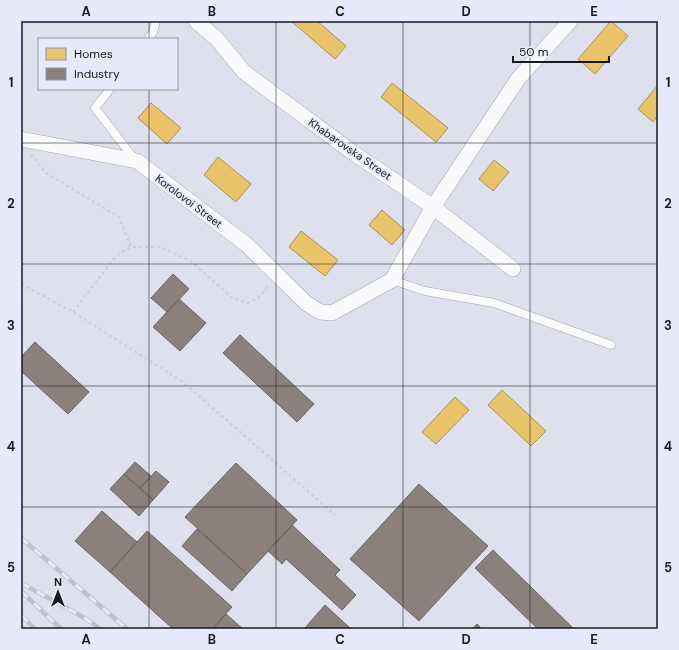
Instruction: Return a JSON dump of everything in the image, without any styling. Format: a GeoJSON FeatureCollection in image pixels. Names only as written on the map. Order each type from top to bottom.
{"type":"FeatureCollection","features":[{"type":"Feature","properties":{"kind":"street","name":"Khabarovska Street"},"geometry":{"type":"LineString","coordinates":[[196,21],[217,39],[244,72],[352,152],[433,206],[513,269]]}},
{"type":"Feature","properties":{"kind":"street"},"geometry":{"type":"LineString","coordinates":[[392,280],[433,206],[518,79],[570,21]]}},
{"type":"Feature","properties":{"kind":"street","name":"Korolovoi Street"},"geometry":{"type":"LineString","coordinates":[[24,144],[136,161],[247,245],[306,303],[320,312],[332,313],[392,280]]}},
{"type":"Feature","properties":{"kind":"lane"},"geometry":{"type":"LineString","coordinates":[[149,38],[153,32],[156,21]]}},
{"type":"Feature","properties":{"kind":"lane"},"geometry":{"type":"LineString","coordinates":[[109,90],[95,108],[136,161]]}},
{"type":"Feature","properties":{"kind":"lane"},"geometry":{"type":"LineString","coordinates":[[392,280],[425,291],[494,303],[611,345]]}},
{"type":"Feature","properties":{"kind":"path"},"geometry":{"type":"LineString","coordinates":[[24,144],[46,173],[119,217],[131,247]]}},
{"type":"Feature","properties":{"kind":"path"},"geometry":{"type":"LineString","coordinates":[[73,312],[116,256],[131,247],[160,247],[191,261],[232,298],[248,303],[258,298],[277,275]]}},
{"type":"Feature","properties":{"kind":"path"},"geometry":{"type":"LineString","coordinates":[[21,284],[73,312],[183,382],[336,514]]}},
{"type":"Feature","properties":{"kind":"building: Homes"},"geometry":{"type":"Polygon","coordinates":[[[291,21],[317,21],[346,46],[335,59],[291,21]]]}},
{"type":"Feature","properties":{"kind":"building: Homes"},"geometry":{"type":"Polygon","coordinates":[[[611,21],[628,36],[595,74],[578,59],[611,21]]]}},
{"type":"Feature","properties":{"kind":"building: Homes"},"geometry":{"type":"Polygon","coordinates":[[[392,83],[448,128],[436,142],[381,97],[392,83]]]}},
{"type":"Feature","properties":{"kind":"building: Homes"},"geometry":{"type":"Polygon","coordinates":[[[658,85],[658,115],[653,122],[638,109],[658,85]]]}},
{"type":"Feature","properties":{"kind":"building: Homes"},"geometry":{"type":"Polygon","coordinates":[[[151,103],[181,128],[167,144],[138,118],[151,103]]]}},
{"type":"Feature","properties":{"kind":"building: Homes"},"geometry":{"type":"Polygon","coordinates":[[[218,157],[251,184],[236,202],[204,175],[218,157]]]}},
{"type":"Feature","properties":{"kind":"building: Homes"},"geometry":{"type":"Polygon","coordinates":[[[494,160],[509,172],[493,191],[479,179],[494,160]]]}},
{"type":"Feature","properties":{"kind":"building: Homes"},"geometry":{"type":"Polygon","coordinates":[[[382,210],[405,230],[392,245],[369,225],[382,210]]]}},
{"type":"Feature","properties":{"kind":"building: Homes"},"geometry":{"type":"Polygon","coordinates":[[[301,231],[338,260],[325,276],[289,247],[301,231]]]}},
{"type":"Feature","properties":{"kind":"building: Homes"},"geometry":{"type":"Polygon","coordinates":[[[502,390],[546,431],[531,446],[488,405],[502,390]]]}},
{"type":"Feature","properties":{"kind":"building: Homes"},"geometry":{"type":"Polygon","coordinates":[[[455,397],[469,410],[436,444],[422,432],[455,397]]]}},
{"type":"Feature","properties":{"kind":"building: Industry"},"geometry":{"type":"Polygon","coordinates":[[[173,274],[189,289],[167,312],[151,298],[173,274]]]}},
{"type":"Feature","properties":{"kind":"building: Industry"},"geometry":{"type":"Polygon","coordinates":[[[179,299],[206,323],[180,351],[153,327],[179,299]]]}},
{"type":"Feature","properties":{"kind":"building: Industry"},"geometry":{"type":"Polygon","coordinates":[[[240,335],[314,404],[297,422],[223,353],[240,335]]]}},
{"type":"Feature","properties":{"kind":"building: Industry"},"geometry":{"type":"Polygon","coordinates":[[[35,342],[89,392],[68,414],[21,371],[21,357],[35,342]]]}},
{"type":"Feature","properties":{"kind":"building: Industry"},"geometry":{"type":"Polygon","coordinates":[[[135,462],[151,476],[140,488],[124,474],[135,462]]]}},
{"type":"Feature","properties":{"kind":"building: Industry"},"geometry":{"type":"Polygon","coordinates":[[[236,463],[297,520],[247,574],[185,517],[236,463]]]}},
{"type":"Feature","properties":{"kind":"building: Industry"},"geometry":{"type":"Polygon","coordinates":[[[156,471],[169,482],[153,500],[140,488],[156,471]]]}},
{"type":"Feature","properties":{"kind":"building: Industry"},"geometry":{"type":"Polygon","coordinates":[[[124,474],[153,500],[139,516],[110,489],[124,474]]]}},
{"type":"Feature","properties":{"kind":"building: Industry"},"geometry":{"type":"Polygon","coordinates":[[[419,484],[488,546],[419,621],[350,559],[419,484]]]}},
{"type":"Feature","properties":{"kind":"building: Industry"},"geometry":{"type":"Polygon","coordinates":[[[102,511],[137,542],[110,572],[75,541],[102,511]]]}},
{"type":"Feature","properties":{"kind":"building: Industry"},"geometry":{"type":"Polygon","coordinates":[[[292,525],[340,570],[335,575],[356,595],[342,610],[286,559],[282,564],[268,551],[292,525]]]}},
{"type":"Feature","properties":{"kind":"building: Industry"},"geometry":{"type":"Polygon","coordinates":[[[197,529],[247,574],[232,591],[182,546],[197,529]]]}},
{"type":"Feature","properties":{"kind":"building: Industry"},"geometry":{"type":"Polygon","coordinates":[[[147,531],[232,607],[212,629],[173,629],[110,572],[147,531]]]}},
{"type":"Feature","properties":{"kind":"building: Industry"},"geometry":{"type":"Polygon","coordinates":[[[493,550],[574,629],[538,629],[475,568],[493,550]]]}},
{"type":"Feature","properties":{"kind":"building: Industry"},"geometry":{"type":"Polygon","coordinates":[[[325,605],[351,629],[304,629],[325,605]]]}},
{"type":"Feature","properties":{"kind":"building: Industry"},"geometry":{"type":"Polygon","coordinates":[[[226,614],[243,629],[213,629],[226,614]]]}},
{"type":"Feature","properties":{"kind":"building: Industry"},"geometry":{"type":"Polygon","coordinates":[[[477,624],[482,629],[472,629],[477,624]]]}},
{"type":"Feature","properties":{"kind":"railway"},"geometry":{"type":"LineString","coordinates":[[21,538],[127,629]]}},
{"type":"Feature","properties":{"kind":"railway"},"geometry":{"type":"LineString","coordinates":[[21,583],[83,617],[101,629]]}},
{"type":"Feature","properties":{"kind":"railway"},"geometry":{"type":"LineString","coordinates":[[21,591],[61,629]]}},
{"type":"Feature","properties":{"kind":"railway"},"geometry":{"type":"LineString","coordinates":[[21,615],[35,629]]}}]}
